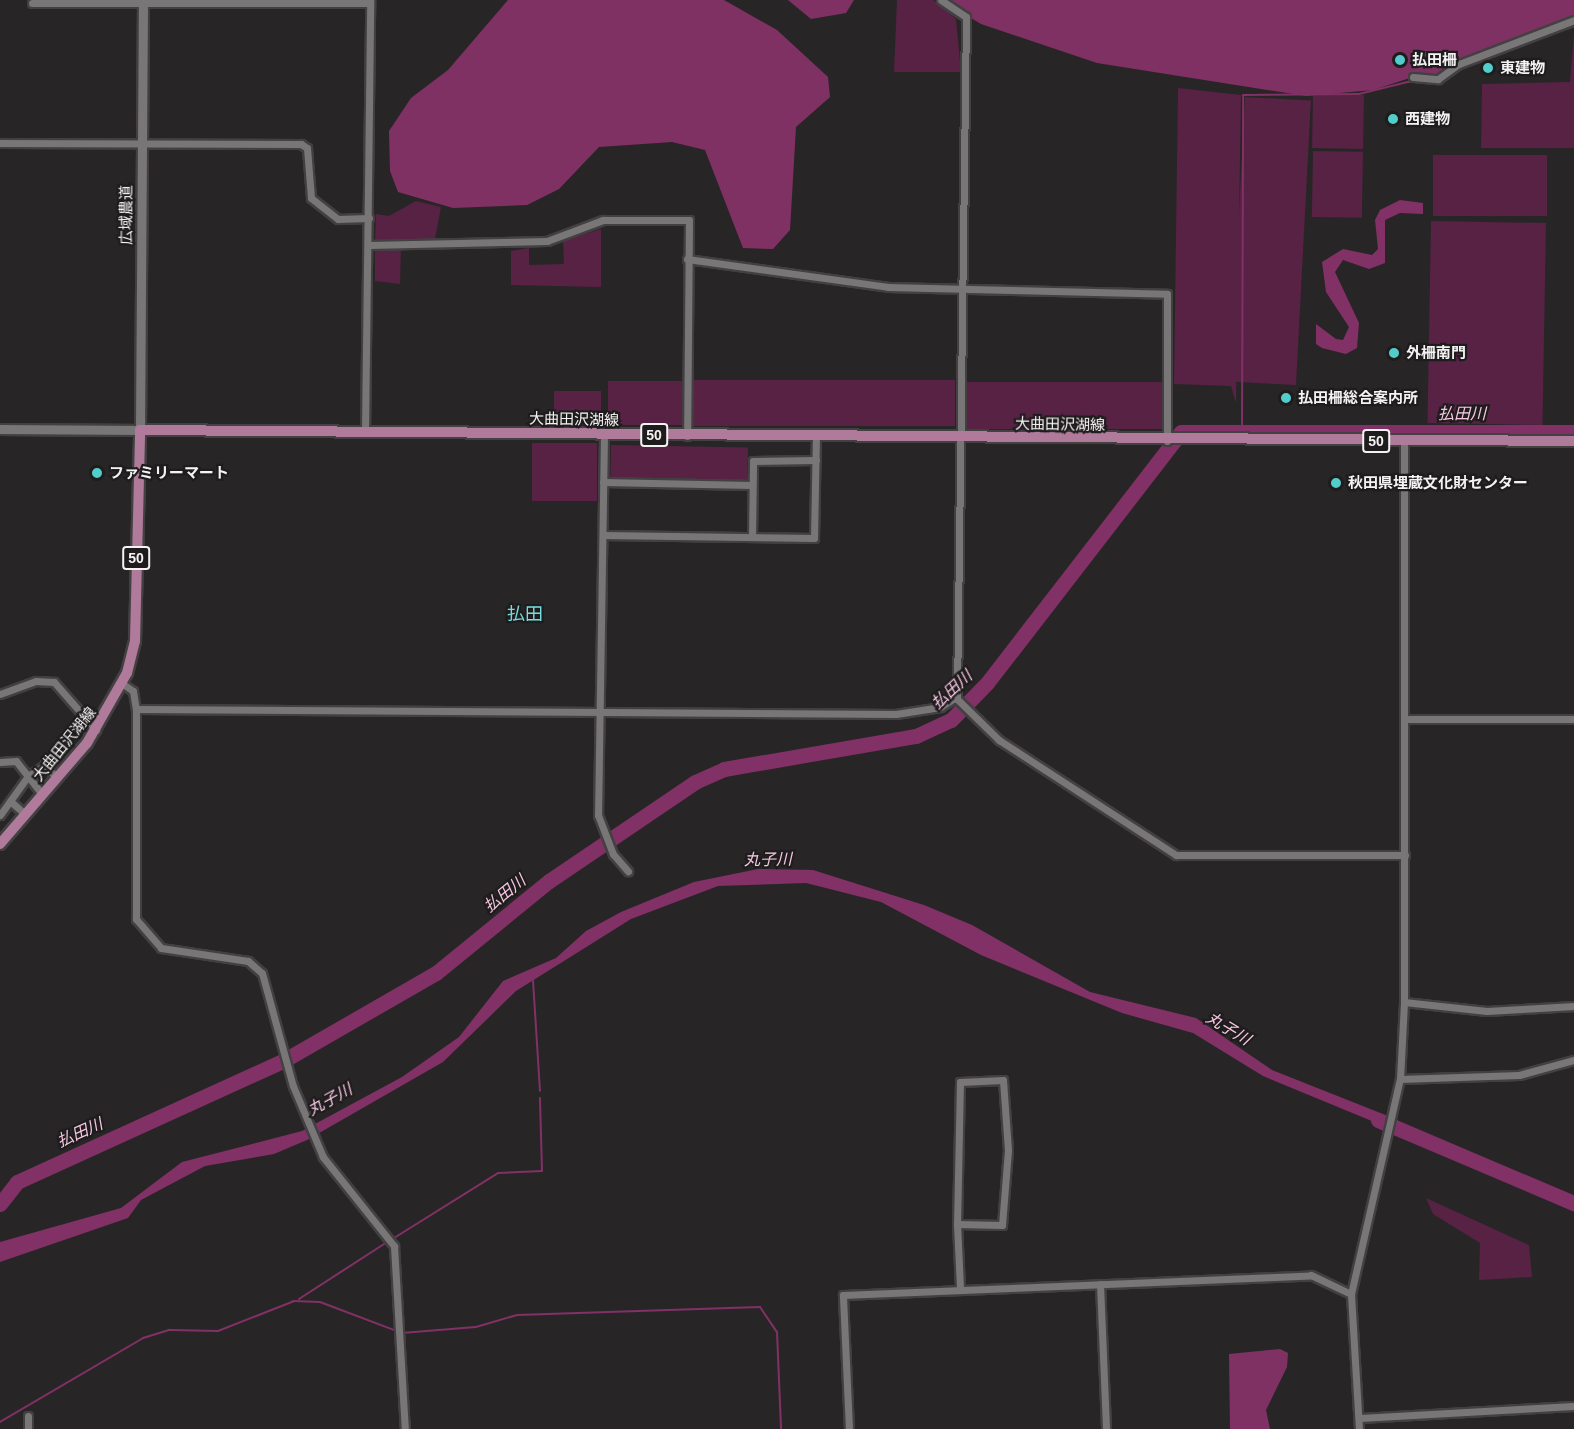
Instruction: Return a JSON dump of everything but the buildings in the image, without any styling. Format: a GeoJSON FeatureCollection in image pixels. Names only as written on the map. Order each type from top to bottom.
{"type":"FeatureCollection","features":[{"type":"Feature","properties":{"kind":"main road","name":"大曲田沢湖線"},"geometry":{"type":"LineString","coordinates":[[0,844],[96,730],[123,684],[135,641],[140,430],[1171,441],[1574,441]]}},
{"type":"Feature","properties":{"kind":"street"},"geometry":{"type":"LineString","coordinates":[[941,0],[966,17],[958,438],[956,698],[999,740],[1176,855],[1405,855]]}},
{"type":"Feature","properties":{"kind":"street"},"geometry":{"type":"LineString","coordinates":[[32,3],[370,1],[369,245],[365,432]]}},
{"type":"Feature","properties":{"kind":"street","name":"広域農道"},"geometry":{"type":"LineString","coordinates":[[140,430],[143,2]]}},
{"type":"Feature","properties":{"kind":"street"},"geometry":{"type":"LineString","coordinates":[[1413,77],[1438,79],[1459,64],[1574,20]]}},
{"type":"Feature","properties":{"kind":"street"},"geometry":{"type":"LineString","coordinates":[[0,143],[301,144],[307,148],[311,198],[338,219],[369,218]]}},
{"type":"Feature","properties":{"kind":"street"},"geometry":{"type":"LineString","coordinates":[[369,245],[547,241],[603,220],[689,220],[687,436]]}},
{"type":"Feature","properties":{"kind":"street"},"geometry":{"type":"LineString","coordinates":[[687,259],[888,287],[1167,294],[1171,441]]}},
{"type":"Feature","properties":{"kind":"street"},"geometry":{"type":"LineString","coordinates":[[0,429],[140,430]]}},
{"type":"Feature","properties":{"kind":"street"},"geometry":{"type":"LineString","coordinates":[[604,435],[600,830],[613,854],[628,871]]}},
{"type":"Feature","properties":{"kind":"street"},"geometry":{"type":"LineString","coordinates":[[603,535],[814,538],[816,437]]}},
{"type":"Feature","properties":{"kind":"street"},"geometry":{"type":"LineString","coordinates":[[1359,1429],[1351,1294],[1399,1082],[1404,1002],[1404,441]]}},
{"type":"Feature","properties":{"kind":"street"},"geometry":{"type":"LineString","coordinates":[[752,537],[753,461],[816,460]]}},
{"type":"Feature","properties":{"kind":"street"},"geometry":{"type":"LineString","coordinates":[[603,482],[752,485]]}},
{"type":"Feature","properties":{"kind":"street"},"geometry":{"type":"LineString","coordinates":[[0,694],[36,681],[54,682],[96,730]]}},
{"type":"Feature","properties":{"kind":"street"},"geometry":{"type":"LineString","coordinates":[[123,684],[134,692],[136,710],[136,919],[161,948],[256,966],[293,1086],[323,1157],[394,1246],[403,1339],[405,1429]]}},
{"type":"Feature","properties":{"kind":"street"},"geometry":{"type":"LineString","coordinates":[[136,710],[896,714],[940,707],[956,698]]}},
{"type":"Feature","properties":{"kind":"street"},"geometry":{"type":"LineString","coordinates":[[1405,719],[1574,719]]}},
{"type":"Feature","properties":{"kind":"street"},"geometry":{"type":"LineString","coordinates":[[0,815],[28,776],[57,757]]}},
{"type":"Feature","properties":{"kind":"street"},"geometry":{"type":"LineString","coordinates":[[0,762],[16,760],[42,794]]}},
{"type":"Feature","properties":{"kind":"street"},"geometry":{"type":"LineString","coordinates":[[45,763],[56,778]]}},
{"type":"Feature","properties":{"kind":"street"},"geometry":{"type":"LineString","coordinates":[[10,801],[25,814]]}},
{"type":"Feature","properties":{"kind":"street"},"geometry":{"type":"LineString","coordinates":[[1404,1002],[1487,1011],[1574,1006]]}},
{"type":"Feature","properties":{"kind":"street"},"geometry":{"type":"LineString","coordinates":[[1399,1082],[1519,1075],[1574,1060]]}},
{"type":"Feature","properties":{"kind":"street"},"geometry":{"type":"LineString","coordinates":[[957,1224],[1002,1225],[1008,1150],[1003,1080],[960,1082],[957,1224],[960,1288]]}},
{"type":"Feature","properties":{"kind":"street"},"geometry":{"type":"LineString","coordinates":[[849,1429],[843,1295],[960,1288],[1311,1275],[1351,1294]]}},
{"type":"Feature","properties":{"kind":"street"},"geometry":{"type":"LineString","coordinates":[[1100,1284],[1106,1429]]}},
{"type":"Feature","properties":{"kind":"street"},"geometry":{"type":"LineString","coordinates":[[1359,1418],[1574,1406]]}},
{"type":"Feature","properties":{"kind":"street"},"geometry":{"type":"LineString","coordinates":[[28,1416],[28,1429]]}},
{"type":"Feature","properties":{"kind":"shaded area"},"geometry":{"type":"Polygon","coordinates":[[[508,0],[724,0],[777,30],[828,77],[830,97],[796,127],[790,230],[773,249],[743,248],[705,150],[672,142],[599,147],[559,189],[527,205],[453,208],[398,192],[390,171],[389,131],[411,98],[448,70],[508,0]]]}},
{"type":"Feature","properties":{"kind":"shaded area"},"geometry":{"type":"Polygon","coordinates":[[[788,0],[854,0],[846,13],[811,19],[788,0]]]}},
{"type":"Feature","properties":{"kind":"shaded area"},"geometry":{"type":"Polygon","coordinates":[[[897,0],[933,0],[956,19],[961,72],[894,72],[897,0]]]}},
{"type":"Feature","properties":{"kind":"shaded area"},"geometry":{"type":"Polygon","coordinates":[[[941,0],[1574,0],[1574,20],[1459,64],[1438,79],[1413,77],[1373,90],[1306,96],[1097,63],[981,24],[941,0]]]}},
{"type":"Feature","properties":{"kind":"shaded area"},"geometry":{"type":"Polygon","coordinates":[[[1574,34],[1574,148],[1481,148],[1482,84],[1570,82],[1574,34]]]}},
{"type":"Feature","properties":{"kind":"shaded area"},"geometry":{"type":"Polygon","coordinates":[[[1178,88],[1241,95],[1236,403],[1231,386],[1174,384],[1178,88]]]}},
{"type":"Feature","properties":{"kind":"shaded area"},"geometry":{"type":"Polygon","coordinates":[[[1313,94],[1364,95],[1363,149],[1312,148],[1313,94]]]}},
{"type":"Feature","properties":{"kind":"shaded area"},"geometry":{"type":"Polygon","coordinates":[[[1245,97],[1311,100],[1296,385],[1230,382],[1245,97]]]}},
{"type":"Feature","properties":{"kind":"shaded area"},"geometry":{"type":"Polygon","coordinates":[[[1313,151],[1363,152],[1362,218],[1312,217],[1313,151]]]}},
{"type":"Feature","properties":{"kind":"shaded area"},"geometry":{"type":"Polygon","coordinates":[[[1433,155],[1547,155],[1547,216],[1433,216],[1433,155]]]}},
{"type":"Feature","properties":{"kind":"shaded area"},"geometry":{"type":"Polygon","coordinates":[[[1400,200],[1423,203],[1423,214],[1400,213],[1385,220],[1385,263],[1369,269],[1343,260],[1335,272],[1359,323],[1357,348],[1346,354],[1322,348],[1316,344],[1316,324],[1336,339],[1343,340],[1349,327],[1326,292],[1322,262],[1343,249],[1372,255],[1378,249],[1375,220],[1380,210],[1400,200]]]}},
{"type":"Feature","properties":{"kind":"shaded area"},"geometry":{"type":"Polygon","coordinates":[[[416,201],[441,207],[435,239],[375,241],[376,214],[389,216],[416,201]]]}},
{"type":"Feature","properties":{"kind":"shaded area"},"geometry":{"type":"Polygon","coordinates":[[[1431,221],[1546,223],[1542,425],[1427,423],[1431,221]]]}},
{"type":"Feature","properties":{"kind":"shaded area"},"geometry":{"type":"Polygon","coordinates":[[[601,229],[601,287],[511,285],[511,251],[529,248],[529,265],[564,264],[563,241],[601,229]]]}},
{"type":"Feature","properties":{"kind":"shaded area"},"geometry":{"type":"Polygon","coordinates":[[[401,248],[400,284],[375,281],[375,249],[401,248]]]}},
{"type":"Feature","properties":{"kind":"shaded area"},"geometry":{"type":"Polygon","coordinates":[[[693,380],[955,380],[955,426],[693,426],[693,380]]]}},
{"type":"Feature","properties":{"kind":"shaded area"},"geometry":{"type":"Polygon","coordinates":[[[608,381],[683,381],[683,425],[608,425],[608,381]]]}},
{"type":"Feature","properties":{"kind":"shaded area"},"geometry":{"type":"Polygon","coordinates":[[[965,382],[1163,382],[1163,429],[965,429],[965,382]]]}},
{"type":"Feature","properties":{"kind":"shaded area"},"geometry":{"type":"Polygon","coordinates":[[[554,391],[601,391],[601,425],[554,425],[554,391]]]}},
{"type":"Feature","properties":{"kind":"shaded area"},"geometry":{"type":"Polygon","coordinates":[[[532,443],[597,443],[597,501],[532,501],[532,443]]]}},
{"type":"Feature","properties":{"kind":"shaded area"},"geometry":{"type":"Polygon","coordinates":[[[611,445],[748,447],[747,480],[610,478],[611,445]]]}},
{"type":"Feature","properties":{"kind":"shaded area"},"geometry":{"type":"Polygon","coordinates":[[[758,869],[813,870],[924,905],[972,925],[1090,992],[1196,1018],[1272,1070],[1398,1120],[1396,1131],[1263,1076],[1193,1033],[1122,1013],[981,955],[881,902],[806,883],[718,886],[631,919],[516,991],[443,1062],[307,1140],[274,1154],[205,1166],[141,1200],[128,1218],[0,1262],[0,1242],[121,1208],[182,1162],[302,1131],[402,1077],[459,1037],[503,981],[556,958],[586,931],[621,912],[694,882],[758,869]]]}},
{"type":"Feature","properties":{"kind":"shaded area"},"geometry":{"type":"Polygon","coordinates":[[[1426,1198],[1529,1245],[1532,1277],[1479,1280],[1480,1243],[1433,1214],[1426,1198]]]}},
{"type":"Feature","properties":{"kind":"shaded area"},"geometry":{"type":"Polygon","coordinates":[[[1280,1349],[1288,1353],[1287,1367],[1266,1410],[1270,1429],[1230,1429],[1229,1354],[1280,1349]]]}},
{"type":"Feature","properties":{"kind":"waterway"},"geometry":{"type":"LineString","coordinates":[[1495,54],[1574,26]]}},
{"type":"Feature","properties":{"kind":"waterway"},"geometry":{"type":"LineString","coordinates":[[1242,432],[1243,95],[1359,94],[1408,82],[1439,82],[1452,73]]}},
{"type":"Feature","properties":{"kind":"waterway","name":"払田川"},"geometry":{"type":"LineString","coordinates":[[288,1058],[436,973],[549,881],[695,782],[724,769],[916,736],[951,720],[987,683],[1181,432],[1574,432]]}},
{"type":"Feature","properties":{"kind":"waterway"},"geometry":{"type":"LineString","coordinates":[[533,980],[540,1091]]}},
{"type":"Feature","properties":{"kind":"waterway","name":"払田川"},"geometry":{"type":"LineString","coordinates":[[0,1204],[17,1182],[282,1061]]}},
{"type":"Feature","properties":{"kind":"waterway"},"geometry":{"type":"LineString","coordinates":[[394,1238],[498,1173],[542,1171],[540,1098]]}},
{"type":"Feature","properties":{"kind":"waterway","name":"丸子川"},"geometry":{"type":"LineString","coordinates":[[1378,1120],[1574,1203]]}},
{"type":"Feature","properties":{"kind":"waterway"},"geometry":{"type":"LineString","coordinates":[[299,1299],[387,1242]]}},
{"type":"Feature","properties":{"kind":"waterway"},"geometry":{"type":"LineString","coordinates":[[293,1301],[320,1302],[402,1333],[476,1327],[517,1315],[760,1307],[777,1332],[781,1429]]}},
{"type":"Feature","properties":{"kind":"waterway"},"geometry":{"type":"LineString","coordinates":[[0,1422],[143,1338],[170,1330],[218,1331],[294,1301]]}},
{"type":"Feature","properties":{"kind":"place","name":"払田柵"},"geometry":{"type":"Point","coordinates":[1400,60]}},
{"type":"Feature","properties":{"kind":"place","name":"東建物"},"geometry":{"type":"Point","coordinates":[1488,68]}},
{"type":"Feature","properties":{"kind":"place","name":"西建物"},"geometry":{"type":"Point","coordinates":[1393,119]}},
{"type":"Feature","properties":{"kind":"place","name":"外柵南門"},"geometry":{"type":"Point","coordinates":[1394,353]}},
{"type":"Feature","properties":{"kind":"place","name":"払田柵総合案内所"},"geometry":{"type":"Point","coordinates":[1286,398]}},
{"type":"Feature","properties":{"kind":"place","name":"ファミリーマート"},"geometry":{"type":"Point","coordinates":[97,473]}},
{"type":"Feature","properties":{"kind":"place","name":"秋田県埋蔵文化財センター"},"geometry":{"type":"Point","coordinates":[1336,483]}},
{"type":"Feature","properties":{"kind":"district","name":"払田"},"geometry":{"type":"Point","coordinates":[525,614]}}]}
